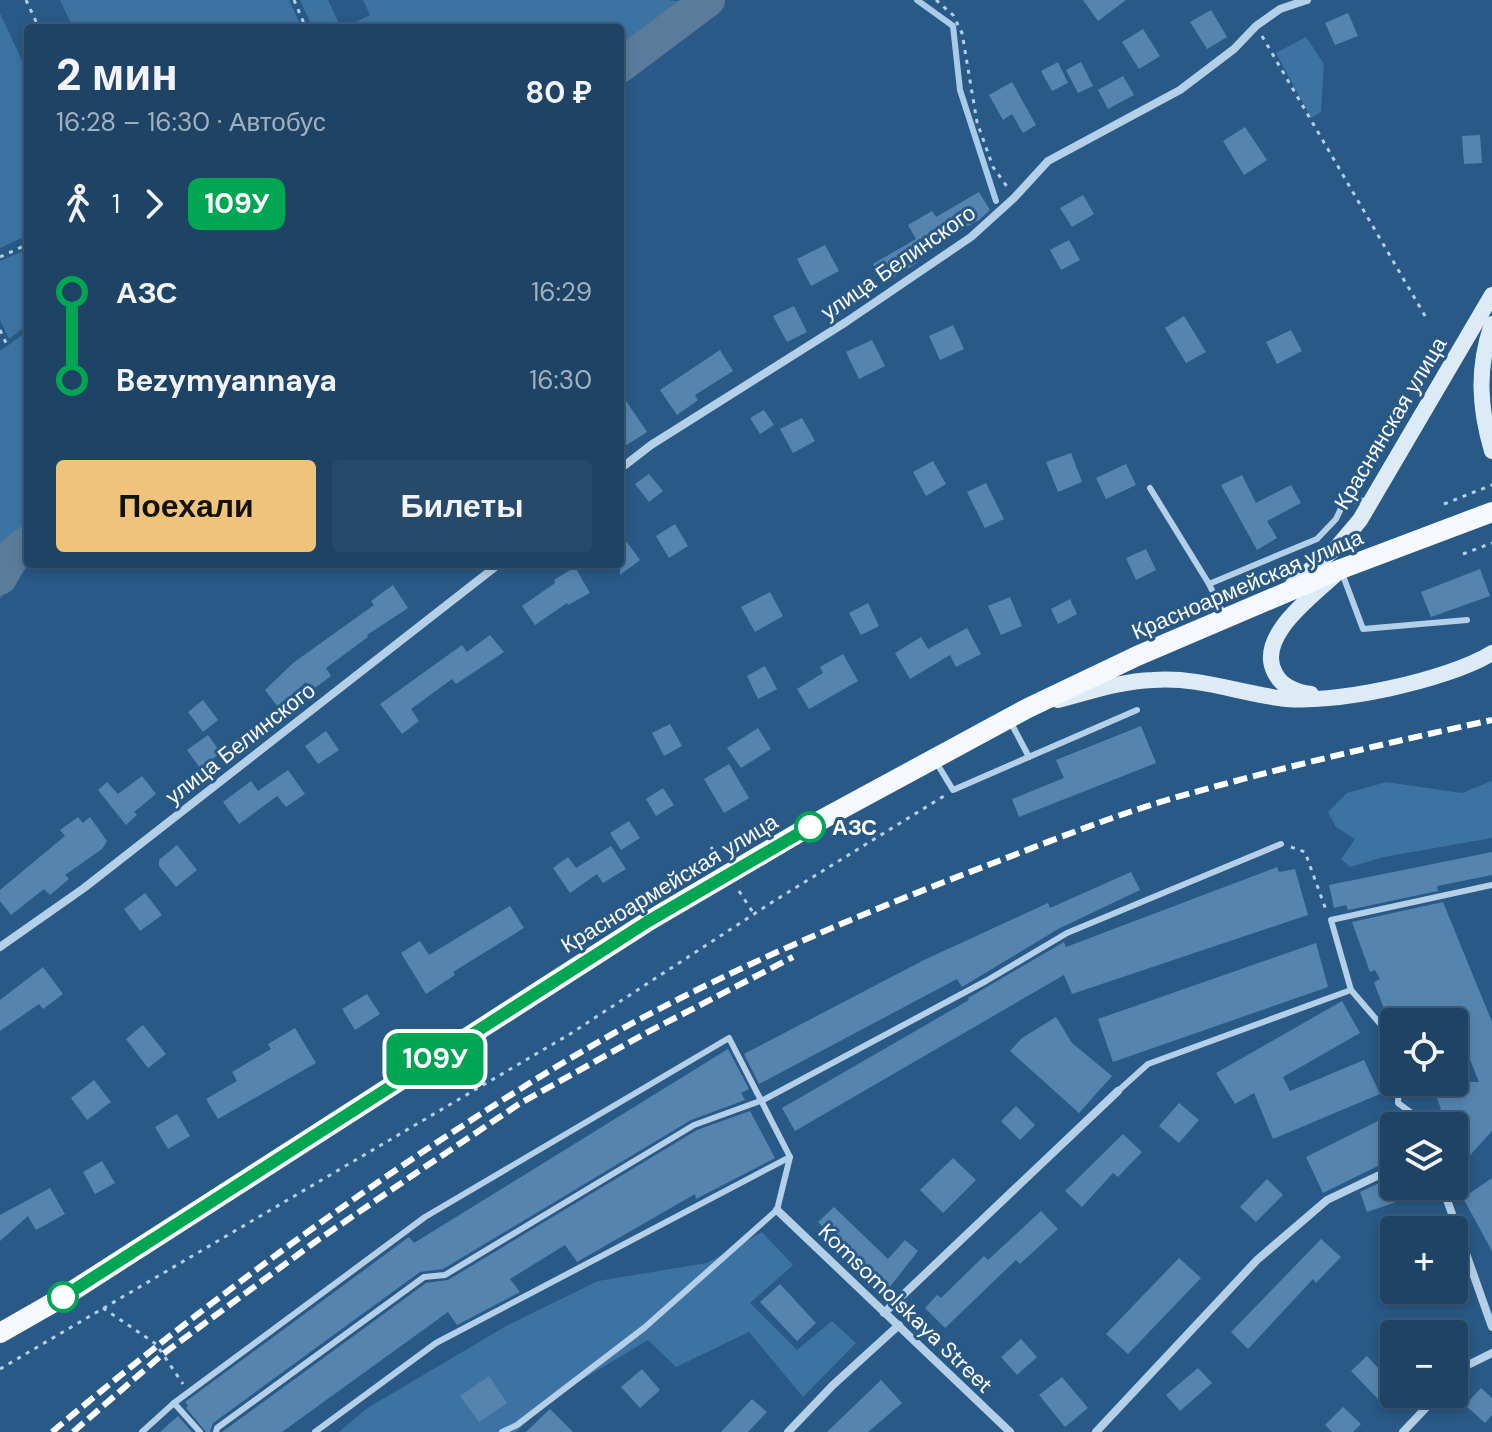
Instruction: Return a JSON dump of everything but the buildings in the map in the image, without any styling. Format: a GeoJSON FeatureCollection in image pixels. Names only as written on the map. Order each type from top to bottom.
{"type":"FeatureCollection","features":[{"type":"Feature","properties":{"kind":"main road","name":"Краснянская улица"},"geometry":{"type":"LineString","coordinates":[[1278,596],[1338,546],[1360,520],[1492,295]]}},
{"type":"Feature","properties":{"kind":"main road"},"geometry":{"type":"LineString","coordinates":[[1492,324],[1479,389],[1492,451]]}},
{"type":"Feature","properties":{"kind":"main road","name":"Красноармейская улица"},"geometry":{"type":"LineString","coordinates":[[0,1333],[63,1297],[647,922],[760,854],[1028,708],[1341,569],[1492,512]]}},
{"type":"Feature","properties":{"kind":"main road"},"geometry":{"type":"LineString","coordinates":[[1341,569],[1282,625],[1274,639],[1271,664],[1284,685],[1298,692],[1356,694]]}},
{"type":"Feature","properties":{"kind":"main road"},"geometry":{"type":"LineString","coordinates":[[1028,708],[1150,680],[1189,680],[1298,701],[1356,694],[1447,674],[1492,653]]}},
{"type":"Feature","properties":{"kind":"street","name":"улица Белинского"},"geometry":{"type":"LineString","coordinates":[[624,466],[651,445],[846,322],[971,237],[1014,198],[1048,161],[1180,90],[1234,49],[1256,26],[1280,9],[1307,0]]}},
{"type":"Feature","properties":{"kind":"street","name":"улица Белинского"},"geometry":{"type":"LineString","coordinates":[[0,947],[84,888],[494,568]]}},
{"type":"Feature","properties":{"kind":"street"},"geometry":{"type":"LineString","coordinates":[[884,1313],[1118,1091]]}},
{"type":"Feature","properties":{"kind":"street"},"geometry":{"type":"LineString","coordinates":[[1096,1432],[1257,1260],[1327,1200],[1380,1175]]}},
{"type":"Feature","properties":{"kind":"street"},"geometry":{"type":"LineString","coordinates":[[1447,1200],[1492,1327]]}},
{"type":"Feature","properties":{"kind":"street","name":"Komsomolskaya Street"},"geometry":{"type":"LineString","coordinates":[[777,1210],[1010,1432]]}},
{"type":"Feature","properties":{"kind":"street"},"geometry":{"type":"LineString","coordinates":[[788,1432],[833,1385],[899,1325]]}},
{"type":"Feature","properties":{"kind":"street"},"geometry":{"type":"LineString","coordinates":[[1468,1365],[1492,1353]]}},
{"type":"Feature","properties":{"kind":"street"},"geometry":{"type":"LineString","coordinates":[[1403,1432],[1426,1408]]}},
{"type":"Feature","properties":{"kind":"lane"},"geometry":{"type":"LineString","coordinates":[[1150,488],[1209,584],[1225,618]]}},
{"type":"Feature","properties":{"kind":"lane"},"geometry":{"type":"LineString","coordinates":[[1209,584],[1317,539],[1336,519],[1345,500],[1371,501]]}},
{"type":"Feature","properties":{"kind":"lane"},"geometry":{"type":"LineString","coordinates":[[1341,569],[1363,629],[1467,620]]}},
{"type":"Feature","properties":{"kind":"lane"},"geometry":{"type":"LineString","coordinates":[[934,759],[953,790],[1137,710]]}},
{"type":"Feature","properties":{"kind":"lane"},"geometry":{"type":"LineString","coordinates":[[1009,719],[1029,757]]}},
{"type":"Feature","properties":{"kind":"lane"},"geometry":{"type":"LineString","coordinates":[[216,1432],[217,1428],[424,1277],[445,1275],[694,1125],[763,1100],[986,981],[1067,933],[1281,844]]}},
{"type":"Feature","properties":{"kind":"lane"},"geometry":{"type":"LineString","coordinates":[[1380,1024],[1351,990],[1331,920],[1492,885]]}},
{"type":"Feature","properties":{"kind":"lane"},"geometry":{"type":"LineString","coordinates":[[1118,1091],[1148,1064],[1351,990]]}},
{"type":"Feature","properties":{"kind":"lane"},"geometry":{"type":"LineString","coordinates":[[142,1432],[188,1392],[425,1217],[729,1038],[790,1157],[777,1210],[644,1328],[517,1425],[502,1432]]}},
{"type":"Feature","properties":{"kind":"lane"},"geometry":{"type":"LineString","coordinates":[[1398,1096],[1398,1103],[1410,1112]]}},
{"type":"Feature","properties":{"kind":"lane"},"geometry":{"type":"LineString","coordinates":[[315,1432],[436,1343],[790,1157]]}},
{"type":"Feature","properties":{"kind":"lane"},"geometry":{"type":"LineString","coordinates":[[174,1403],[200,1432]]}},
{"type":"Feature","properties":{"kind":"path"},"geometry":{"type":"LineString","coordinates":[[26,0],[37,24]]}},
{"type":"Feature","properties":{"kind":"path"},"geometry":{"type":"LineString","coordinates":[[294,0],[304,24]]}},
{"type":"Feature","properties":{"kind":"path"},"geometry":{"type":"LineString","coordinates":[[936,0],[953,15],[962,33],[977,122],[993,167],[1014,198]]}},
{"type":"Feature","properties":{"kind":"path"},"geometry":{"type":"LineString","coordinates":[[1256,26],[1428,321]]}},
{"type":"Feature","properties":{"kind":"path"},"geometry":{"type":"LineString","coordinates":[[0,257],[24,246]]}},
{"type":"Feature","properties":{"kind":"path"},"geometry":{"type":"LineString","coordinates":[[0,330],[7,345]]}},
{"type":"Feature","properties":{"kind":"path"},"geometry":{"type":"LineString","coordinates":[[1444,504],[1492,485]]}},
{"type":"Feature","properties":{"kind":"path"},"geometry":{"type":"LineString","coordinates":[[1463,554],[1492,543]]}},
{"type":"Feature","properties":{"kind":"path"},"geometry":{"type":"LineString","coordinates":[[0,1369],[570,1034],[774,901],[953,790]]}},
{"type":"Feature","properties":{"kind":"path"},"geometry":{"type":"LineString","coordinates":[[1281,844],[1305,852],[1331,920]]}},
{"type":"Feature","properties":{"kind":"path"},"geometry":{"type":"LineString","coordinates":[[103,1308],[156,1344],[188,1392]]}},
{"type":"Feature","properties":{"kind":"shaded area"},"geometry":{"type":"Polygon","coordinates":[[[60,0],[289,0],[300,24],[71,24],[60,0]]]}},
{"type":"Feature","properties":{"kind":"shaded area"},"geometry":{"type":"Polygon","coordinates":[[[300,0],[328,0],[339,24],[311,24],[300,0]]]}},
{"type":"Feature","properties":{"kind":"shaded area"},"geometry":{"type":"Polygon","coordinates":[[[363,0],[668,0],[697,3],[624,52],[624,24],[351,24],[370,15],[363,0]]]}},
{"type":"Feature","properties":{"kind":"shaded area"},"geometry":{"type":"Polygon","coordinates":[[[0,13],[24,65],[24,237],[0,248],[0,13]]]}},
{"type":"Feature","properties":{"kind":"shaded area"},"geometry":{"type":"Polygon","coordinates":[[[1306,37],[1324,64],[1321,112],[1311,118],[1276,53],[1306,37]]]}},
{"type":"Feature","properties":{"kind":"shaded area"},"geometry":{"type":"Polygon","coordinates":[[[24,251],[24,328],[9,339],[0,320],[0,261],[24,251]]]}},
{"type":"Feature","properties":{"kind":"shaded area"},"geometry":{"type":"Polygon","coordinates":[[[24,334],[24,568],[27,568],[0,599],[0,351],[24,334]]]}},
{"type":"Feature","properties":{"kind":"shaded area"},"geometry":{"type":"Polygon","coordinates":[[[1492,781],[1492,838],[1384,857],[1350,867],[1341,859],[1355,839],[1336,827],[1328,812],[1347,793],[1386,782],[1462,793],[1492,781]]]}},
{"type":"Feature","properties":{"kind":"shaded area"},"geometry":{"type":"Polygon","coordinates":[[[762,1232],[793,1265],[750,1303],[797,1350],[832,1321],[856,1343],[803,1397],[749,1332],[676,1367],[648,1340],[553,1397],[516,1432],[339,1432],[366,1409],[506,1326],[598,1281],[707,1263],[762,1232]]]}},
{"type":"Feature","properties":{"kind":"waterway"},"geometry":{"type":"LineString","coordinates":[[624,63],[708,0]]}},
{"type":"Feature","properties":{"kind":"waterway"},"geometry":{"type":"LineString","coordinates":[[917,0],[953,26],[960,90],[996,201]]}},
{"type":"Feature","properties":{"kind":"waterway"},"geometry":{"type":"LineString","coordinates":[[0,578],[14,553],[24,545]]}},
{"type":"Feature","properties":{"kind":"railway"},"geometry":{"type":"LineString","coordinates":[[52,1432],[237,1284],[381,1180],[575,1055],[712,982],[891,903],[1120,815],[1288,767],[1492,720]]}},
{"type":"Feature","properties":{"kind":"railway"},"geometry":{"type":"LineString","coordinates":[[73,1432],[163,1354],[315,1242],[519,1104],[646,1033],[793,957]]}},
{"type":"Feature","properties":{"kind":"bus line","name":"109У"},"geometry":{"type":"LineString","coordinates":[[63,1297],[647,922],[810,827]]}},
{"type":"Feature","properties":{"kind":"place","name":"АЗС"},"geometry":{"type":"Point","coordinates":[810,827]}}]}
